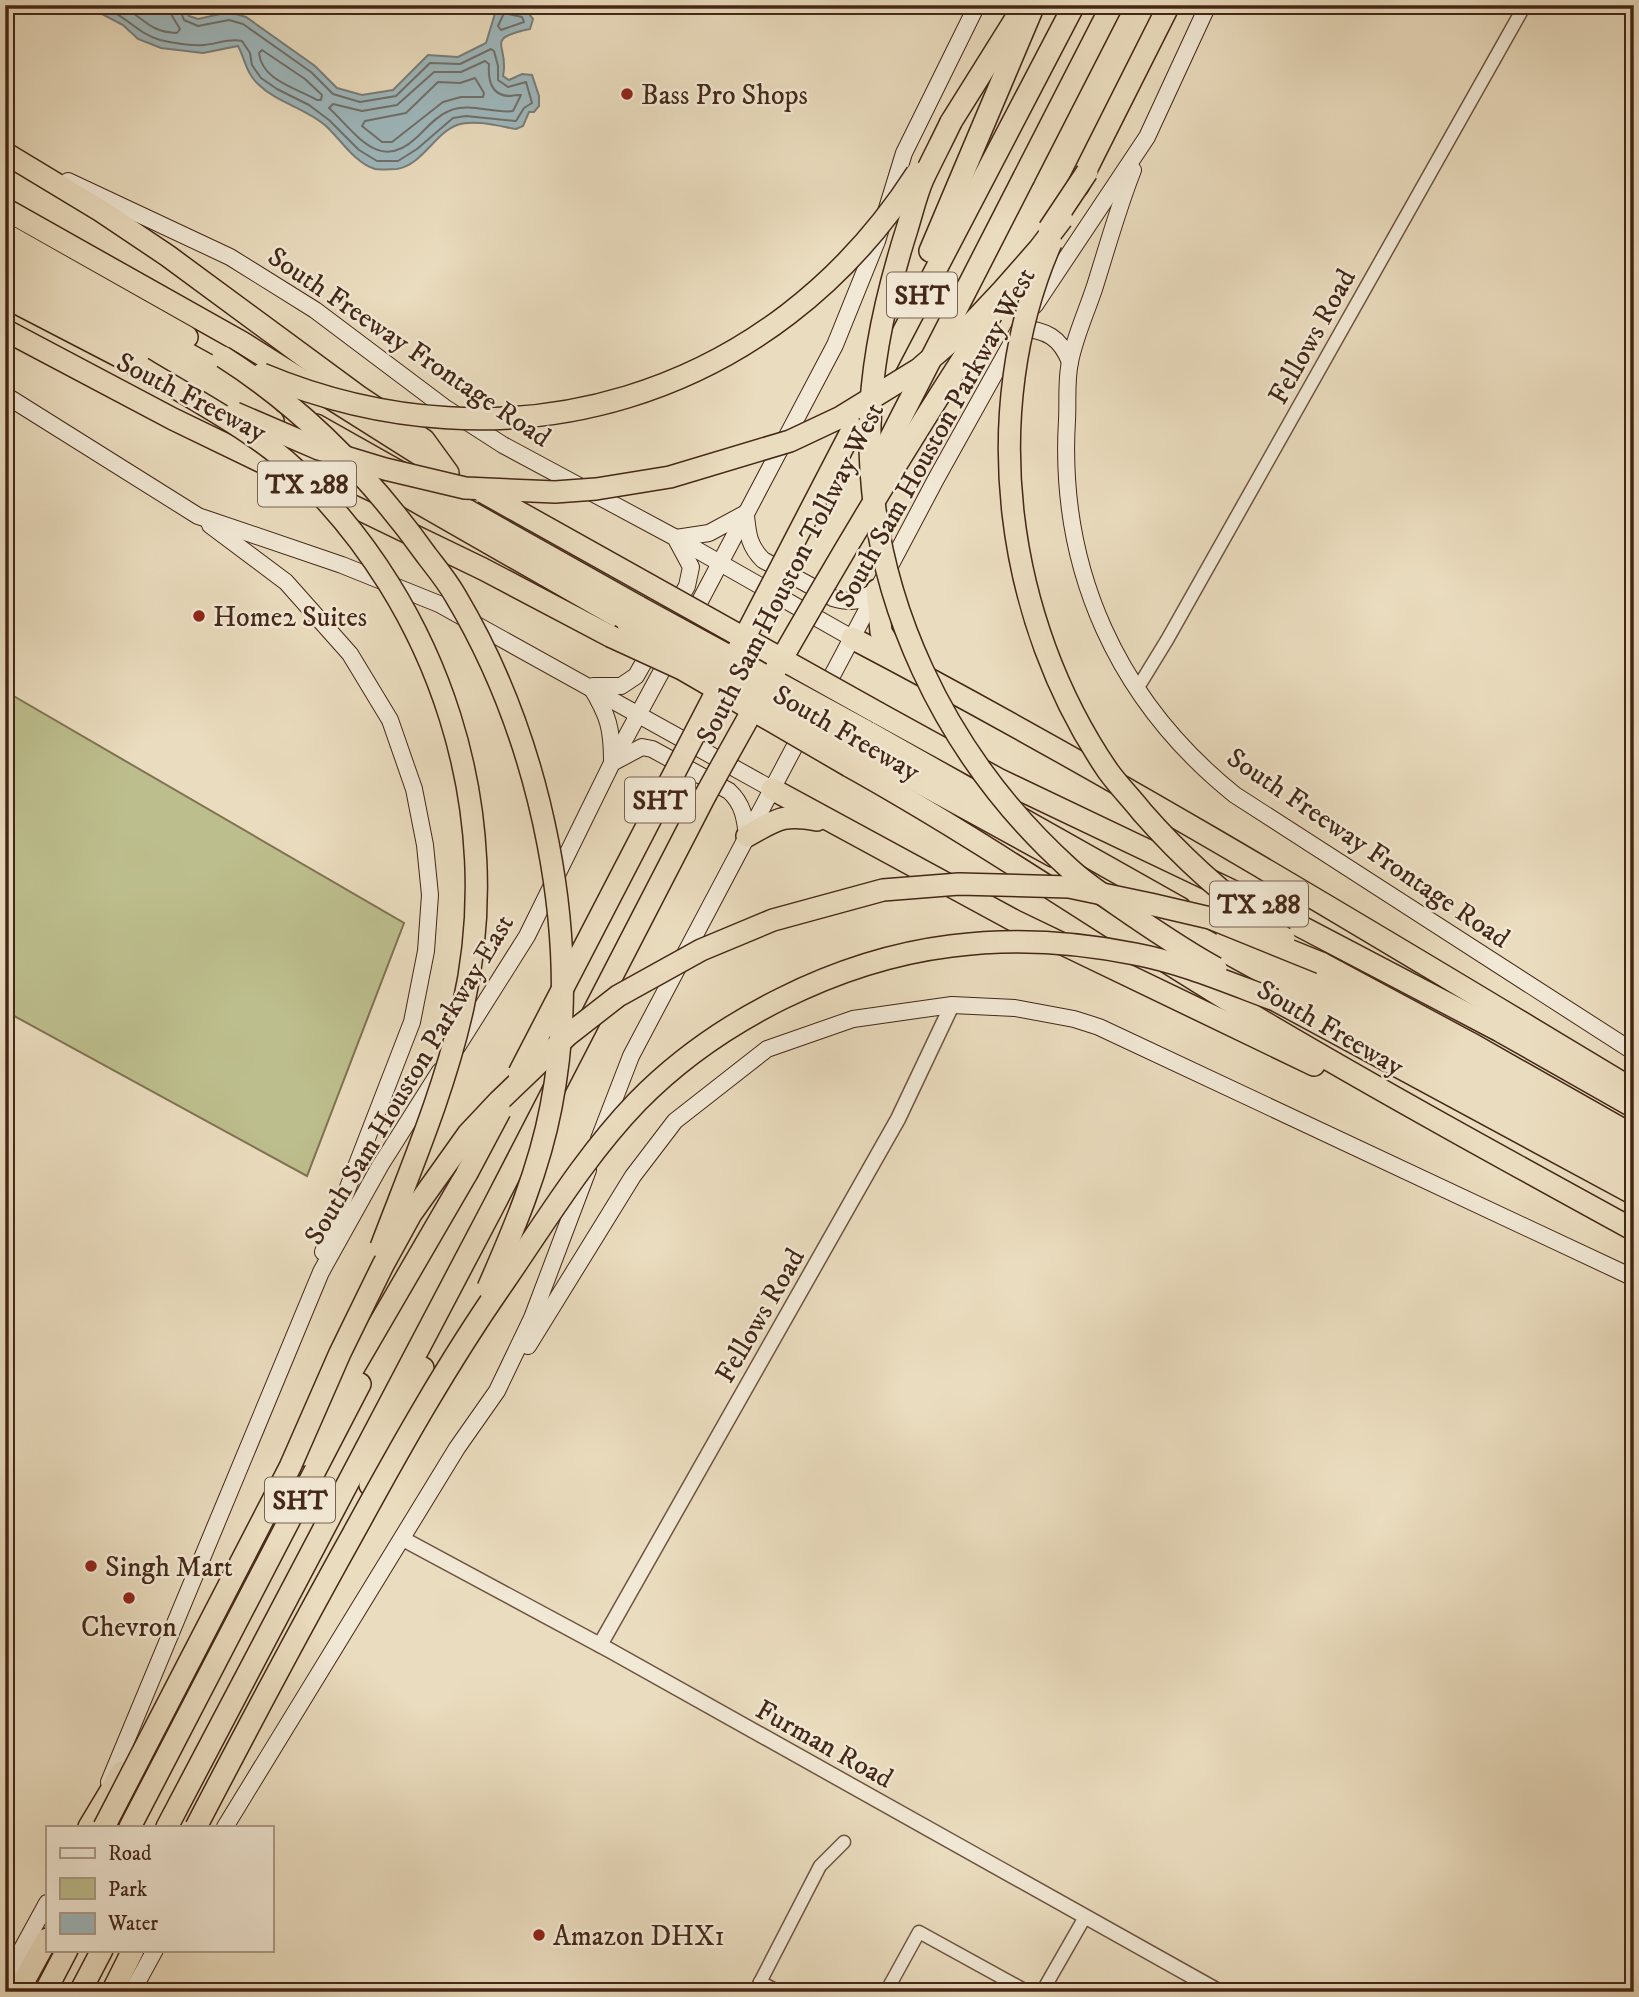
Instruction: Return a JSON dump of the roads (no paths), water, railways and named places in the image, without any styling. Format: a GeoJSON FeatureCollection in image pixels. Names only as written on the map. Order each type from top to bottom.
{"type":"FeatureCollection","features":[{"type":"Feature","properties":{"kind":"highway"},"geometry":{"type":"LineString","coordinates":[[223,357],[285,383],[355,405],[419,417],[493,420],[581,410],[638,394],[693,373],[733,352],[813,295],[872,235],[905,192],[1024,5]]}},
{"type":"Feature","properties":{"kind":"highway"},"geometry":{"type":"LineString","coordinates":[[982,157],[1034,5]]}},
{"type":"Feature","properties":{"kind":"highway"},"geometry":{"type":"LineString","coordinates":[[982,157],[1074,5]]}},
{"type":"Feature","properties":{"kind":"highway","name":"South Sam Houston Tollway West"},"geometry":{"type":"LineString","coordinates":[[494,1205],[1112,5]]}},
{"type":"Feature","properties":{"kind":"highway"},"geometry":{"type":"LineString","coordinates":[[1169,5],[1044,258],[1016,364],[1011,416],[1013,514],[1026,584],[1040,634],[1074,714],[1109,772],[1174,848],[1223,893],[1321,963]]}},
{"type":"Feature","properties":{"kind":"highway"},"geometry":{"type":"LineString","coordinates":[[705,796],[834,566],[958,366],[1087,172],[1182,5]]}},
{"type":"Feature","properties":{"kind":"highway"},"geometry":{"type":"LineString","coordinates":[[951,122],[922,181],[886,305],[874,374],[870,425],[874,514],[897,607],[935,699],[987,776],[1025,825],[1072,871],[1102,894],[1191,954],[1634,1194]]}},
{"type":"Feature","properties":{"kind":"highway"},"geometry":{"type":"LineString","coordinates":[[5,152],[168,256],[358,397],[424,440],[448,473]]}},
{"type":"Feature","properties":{"kind":"highway","name":"South Sam Houston Tollway West"},"geometry":{"type":"LineString","coordinates":[[467,1172],[853,428],[982,157]]}},
{"type":"Feature","properties":{"kind":"highway","name":"South Freeway"},"geometry":{"type":"LineString","coordinates":[[5,209],[243,343],[448,473],[878,713],[998,779],[1239,894],[1500,1031],[1634,1107]]}},
{"type":"Feature","properties":{"kind":"highway"},"geometry":{"type":"LineString","coordinates":[[5,298],[142,368],[292,439],[385,469],[465,488],[555,492],[670,477],[790,441],[841,416],[919,369],[973,322],[1039,249],[1062,219]]}},
{"type":"Feature","properties":{"kind":"highway"},"geometry":{"type":"LineString","coordinates":[[5,234],[223,357],[260,380],[303,418],[391,508],[420,546],[455,594],[499,685],[533,775],[556,892],[564,998],[552,1105],[543,1145],[515,1227],[469,1331]]}},
{"type":"Feature","properties":{"kind":"highway"},"geometry":{"type":"LineString","coordinates":[[5,253],[633,614],[857,748],[1634,1176]]}},
{"type":"Feature","properties":{"kind":"highway"},"geometry":{"type":"LineString","coordinates":[[5,276],[633,614]]}},
{"type":"Feature","properties":{"kind":"highway","name":"South Freeway"},"geometry":{"type":"LineString","coordinates":[[5,330],[173,419],[482,569],[610,636],[857,748],[903,796],[1264,1022],[1634,1230]]}},
{"type":"Feature","properties":{"kind":"highway"},"geometry":{"type":"LineString","coordinates":[[142,368],[239,428],[294,468],[328,503],[385,575],[415,627],[430,657],[455,731],[465,776],[473,825],[476,918],[463,1007],[436,1103],[340,1353]]}},
{"type":"Feature","properties":{"kind":"highway"},"geometry":{"type":"LineString","coordinates":[[877,590],[881,632],[901,664]]}},
{"type":"Feature","properties":{"kind":"highway"},"geometry":{"type":"LineString","coordinates":[[852,638],[1181,819],[1324,902],[1634,1090]]}},
{"type":"Feature","properties":{"kind":"highway"},"geometry":{"type":"LineString","coordinates":[[857,748],[1161,898],[1634,1155]]}},
{"type":"Feature","properties":{"kind":"highway"},"geometry":{"type":"LineString","coordinates":[[772,789],[1015,921],[1492,1152]]}},
{"type":"Feature","properties":{"kind":"highway"},"geometry":{"type":"LineString","coordinates":[[747,836],[782,818],[796,816],[836,824]]}},
{"type":"Feature","properties":{"kind":"highway"},"geometry":{"type":"LineString","coordinates":[[105,1826],[290,1467],[340,1353],[411,1214],[468,1134],[568,1035],[618,996],[701,950],[773,920],[883,890],[959,884],[1069,887],[1210,918],[1321,963],[1634,1136]]}},
{"type":"Feature","properties":{"kind":"highway"},"geometry":{"type":"LineString","coordinates":[[198,1826],[280,1665],[469,1331],[602,1142],[638,1101],[674,1068],[727,1029],[779,1000],[835,976],[895,957],[951,946],[1029,942],[1136,954],[1174,964],[1275,1000]]}},
{"type":"Feature","properties":{"kind":"highway"},"geometry":{"type":"LineString","coordinates":[[90,1826],[467,1172]]}},
{"type":"Feature","properties":{"kind":"highway","name":"SHT"},"geometry":{"type":"LineString","coordinates":[[131,1826],[467,1172]]}},
{"type":"Feature","properties":{"kind":"highway"},"geometry":{"type":"LineString","coordinates":[[204,1826],[398,1427],[494,1205]]}},
{"type":"Feature","properties":{"kind":"highway","name":"SHT"},"geometry":{"type":"LineString","coordinates":[[168,1826],[494,1205]]}},
{"type":"Feature","properties":{"kind":"highway"},"geometry":{"type":"LineString","coordinates":[[18,1992],[46,1941]]}},
{"type":"Feature","properties":{"kind":"highway"},"geometry":{"type":"LineString","coordinates":[[45,1992],[66,1952]]}},
{"type":"Feature","properties":{"kind":"highway"},"geometry":{"type":"LineString","coordinates":[[80,1992],[101,1952]]}},
{"type":"Feature","properties":{"kind":"highway"},"geometry":{"type":"LineString","coordinates":[[112,1992],[133,1952]]}},
{"type":"Feature","properties":{"kind":"highway"},"geometry":{"type":"LineString","coordinates":[[125,1992],[144,1952]]}},
{"type":"Feature","properties":{"kind":"main road"},"geometry":{"type":"LineString","coordinates":[[720,565],[835,345],[877,241],[904,153],[977,5]]}},
{"type":"Feature","properties":{"kind":"main road","name":"South Sam Houston Parkway West"},"geometry":{"type":"LineString","coordinates":[[772,789],[936,479],[1020,328],[1147,137],[1208,5]]}},
{"type":"Feature","properties":{"kind":"main road","name":"South Freeway Frontage Road"},"geometry":{"type":"LineString","coordinates":[[1147,137],[1130,178],[1070,362],[1066,433],[1066,493],[1081,564],[1118,661],[1146,705],[1174,739],[1203,769],[1235,795],[1634,1052]]}},
{"type":"Feature","properties":{"kind":"main road","name":"South Freeway Frontage Road"},"geometry":{"type":"LineString","coordinates":[[5,152],[230,257],[315,310],[444,407],[503,445],[676,538],[852,638]]}},
{"type":"Feature","properties":{"kind":"main road"},"geometry":{"type":"LineString","coordinates":[[1020,328],[1046,332],[1056,338],[1065,349],[1070,362]]}},
{"type":"Feature","properties":{"kind":"main road"},"geometry":{"type":"LineString","coordinates":[[5,395],[198,516],[286,582],[350,654],[390,720],[414,789],[425,845],[430,895],[426,951],[412,1022],[369,1138],[328,1237],[323,1251],[321,1272]]}},
{"type":"Feature","properties":{"kind":"main road"},"geometry":{"type":"LineString","coordinates":[[591,687],[621,686],[636,676],[687,586],[691,567],[676,538],[709,533],[746,513]]}},
{"type":"Feature","properties":{"kind":"main road"},"geometry":{"type":"LineString","coordinates":[[746,513],[748,539],[762,560],[845,602],[857,602],[877,590]]}},
{"type":"Feature","properties":{"kind":"main road"},"geometry":{"type":"LineString","coordinates":[[198,516],[342,565],[439,604],[772,789],[631,1056],[532,1318],[497,1391]]}},
{"type":"Feature","properties":{"kind":"main road","name":"South Sam Houston Parkway East"},"geometry":{"type":"LineString","coordinates":[[89,1826],[122,1754],[251,1435],[321,1272],[380,1166],[527,936],[612,763],[720,565]]}},
{"type":"Feature","properties":{"kind":"main road"},"geometry":{"type":"LineString","coordinates":[[591,687],[609,720],[612,763],[642,747],[652,748],[729,791],[739,800],[747,836]]}},
{"type":"Feature","properties":{"kind":"main road"},"geometry":{"type":"LineString","coordinates":[[226,1826],[457,1448],[556,1303],[633,1176],[675,1121],[767,1049],[853,1019],[952,1005],[1015,1007],[1074,1018],[1099,1027],[1634,1278]]}},
{"type":"Feature","properties":{"kind":"main road"},"geometry":{"type":"LineString","coordinates":[[5,1980],[46,1905]]}},
{"type":"Feature","properties":{"kind":"main road"},"geometry":{"type":"LineString","coordinates":[[132,1992],[154,1952]]}},
{"type":"Feature","properties":{"kind":"street","name":"Fellows Road"},"geometry":{"type":"LineString","coordinates":[[1137,689],[1525,5]]}},
{"type":"Feature","properties":{"kind":"street","name":"Fellows Road"},"geometry":{"type":"LineString","coordinates":[[600,1645],[898,1119],[952,1005]]}},
{"type":"Feature","properties":{"kind":"street","name":"Furman Road"},"geometry":{"type":"LineString","coordinates":[[403,1539],[600,1645],[1220,1992]]}},
{"type":"Feature","properties":{"kind":"street"},"geometry":{"type":"LineString","coordinates":[[779,1992],[758,1987],[820,1866],[844,1842]]}},
{"type":"Feature","properties":{"kind":"street"},"geometry":{"type":"LineString","coordinates":[[1042,1992],[1085,1917]]}},
{"type":"Feature","properties":{"kind":"street"},"geometry":{"type":"LineString","coordinates":[[886,1992],[919,1932],[1028,1992]]}},
{"type":"Feature","properties":{"kind":"water"},"geometry":{"type":"Polygon","coordinates":[[[78,5],[184,5],[189,16],[198,19],[229,12],[246,17],[315,66],[337,88],[362,95],[393,90],[428,55],[458,57],[486,43],[497,7],[526,10],[533,19],[530,29],[502,40],[503,76],[509,80],[522,74],[532,75],[539,96],[539,106],[534,112],[529,112],[523,126],[516,129],[464,123],[449,129],[414,162],[397,169],[375,169],[355,156],[318,120],[258,84],[248,71],[238,46],[203,53],[161,48],[138,39],[123,25],[102,14],[78,5]]]}},
{"type":"Feature","properties":{"kind":"place","name":"Bass Pro Shops"},"geometry":{"type":"Point","coordinates":[627,94]}},
{"type":"Feature","properties":{"kind":"place","name":"Home2 Suites"},"geometry":{"type":"Point","coordinates":[199,616]}},
{"type":"Feature","properties":{"kind":"place","name":"Singh Mart"},"geometry":{"type":"Point","coordinates":[91,1566]}},
{"type":"Feature","properties":{"kind":"place","name":"Chevron"},"geometry":{"type":"Point","coordinates":[129,1598]}},
{"type":"Feature","properties":{"kind":"place","name":"Amazon DHX1"},"geometry":{"type":"Point","coordinates":[539,1935]}}]}
